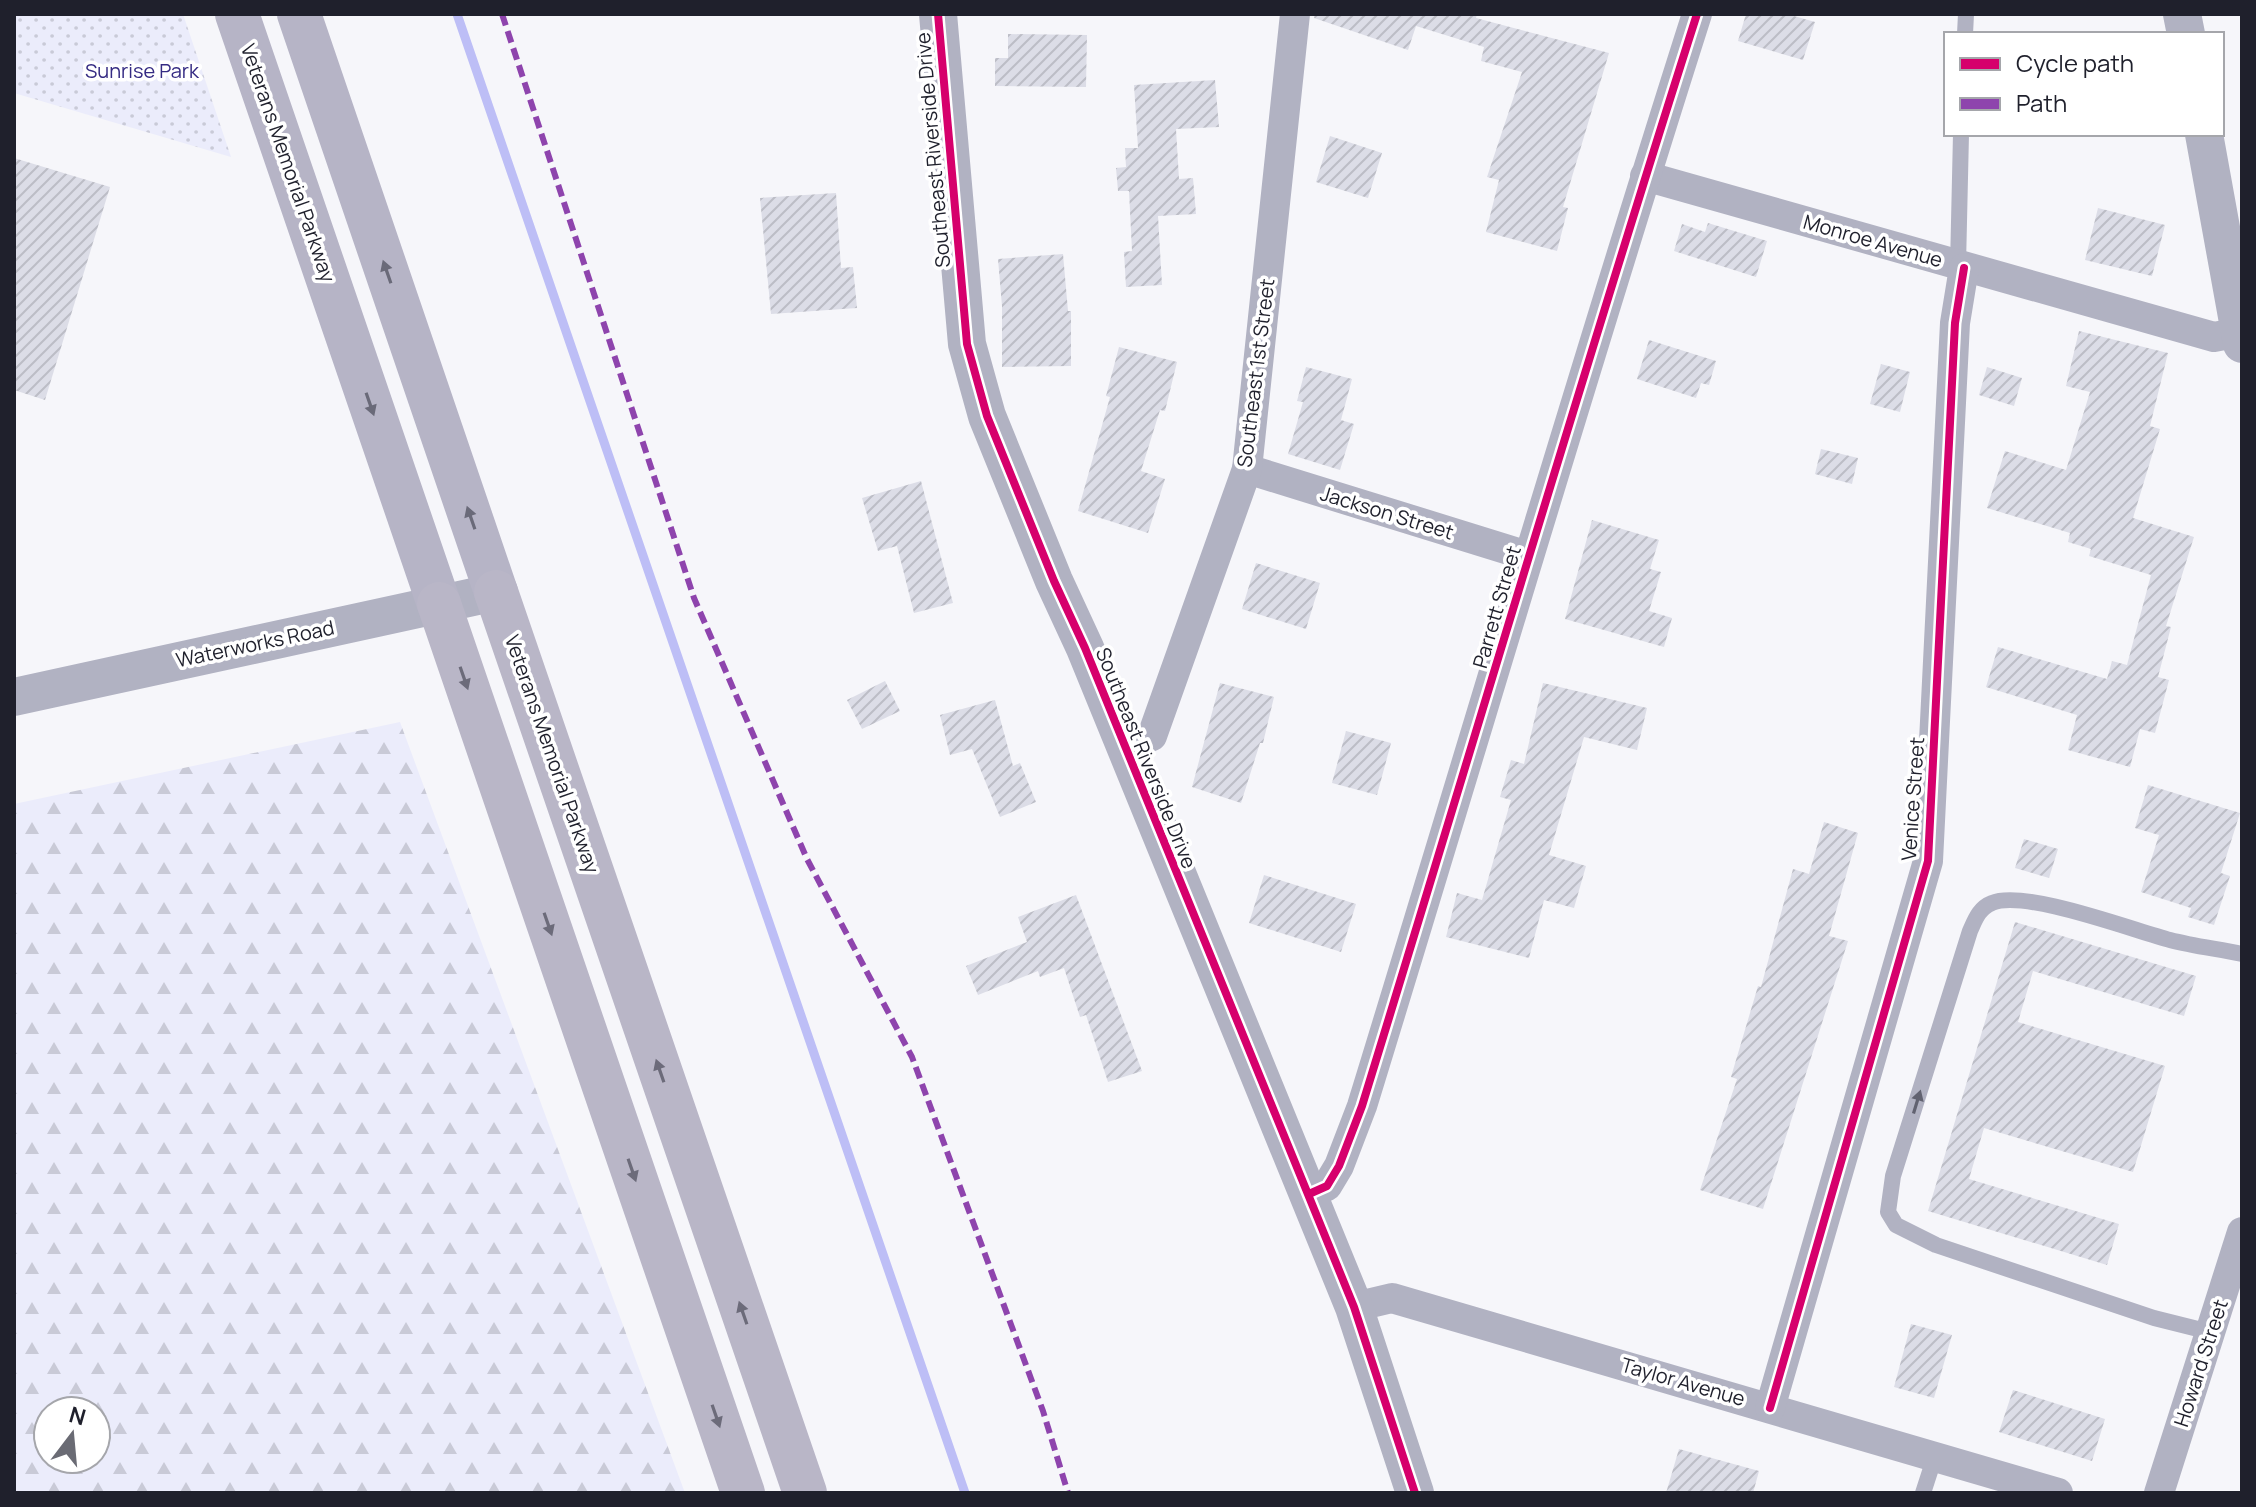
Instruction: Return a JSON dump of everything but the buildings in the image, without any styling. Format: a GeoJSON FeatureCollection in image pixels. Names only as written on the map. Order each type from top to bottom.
{"type":"FeatureCollection","features":[{"type":"Feature","properties":{"kind":"highway","name":"Veterans Memorial Parkway"},"geometry":{"type":"LineString","coordinates":[[237,14],[743,1493]]}},
{"type":"Feature","properties":{"kind":"highway","name":"Veterans Memorial Parkway"},"geometry":{"type":"LineString","coordinates":[[299,14],[805,1493]]}},
{"type":"Feature","properties":{"kind":"street","name":"Southeast Riverside Drive"},"geometry":{"type":"LineString","coordinates":[[938,14],[959,275],[967,344],[976,384],[1054,581],[1354,1307],[1415,1493]]}},
{"type":"Feature","properties":{"kind":"street","name":"Southeast 1st Street"},"geometry":{"type":"LineString","coordinates":[[1125,748],[1152,736],[1247,469],[1295,14]]}},
{"type":"Feature","properties":{"kind":"street","name":"Parrett Street"},"geometry":{"type":"LineString","coordinates":[[1309,1194],[1327,1186],[1362,1106],[1528,556],[1697,14]]}},
{"type":"Feature","properties":{"kind":"street"},"geometry":{"type":"LineString","coordinates":[[2204,136],[2241,338]]}},
{"type":"Feature","properties":{"kind":"street","name":"Monroe Avenue"},"geometry":{"type":"LineString","coordinates":[[1645,176],[2214,337],[2241,338]]}},
{"type":"Feature","properties":{"kind":"street","name":"Venice Street"},"geometry":{"type":"LineString","coordinates":[[1770,1408],[1928,861],[1955,323],[1961,267]]}},
{"type":"Feature","properties":{"kind":"street","name":"Jackson Street"},"geometry":{"type":"LineString","coordinates":[[1247,469],[1528,556]]}},
{"type":"Feature","properties":{"kind":"street","name":"Waterworks Road"},"geometry":{"type":"LineString","coordinates":[[14,697],[496,592]]}},
{"type":"Feature","properties":{"kind":"street","name":"Howard Street"},"geometry":{"type":"LineString","coordinates":[[2159,1493],[2242,1232]]}},
{"type":"Feature","properties":{"kind":"street","name":"Taylor Avenue"},"geometry":{"type":"LineString","coordinates":[[1354,1307],[1392,1298],[2058,1493]]}},
{"type":"Feature","properties":{"kind":"lane"},"geometry":{"type":"LineString","coordinates":[[1961,136],[1961,267]]}},
{"type":"Feature","properties":{"kind":"lane"},"geometry":{"type":"LineString","coordinates":[[2210,1332],[2154,1318],[1936,1245],[1896,1225],[1888,1212],[1893,1176],[1970,931],[1978,914],[1991,903],[2013,899],[2050,906],[2172,941],[2242,954]]}},
{"type":"Feature","properties":{"kind":"lane"},"geometry":{"type":"LineString","coordinates":[[1923,1493],[1935,1456]]}},
{"type":"Feature","properties":{"kind":"green space","name":"Sunrise Park"},"geometry":{"type":"Polygon","coordinates":[[[14,14],[183,14],[231,157],[14,93],[14,14]]]}},
{"type":"Feature","properties":{"kind":"green space"},"geometry":{"type":"Polygon","coordinates":[[[400,722],[685,1493],[14,1493],[14,804],[400,722]]]}},
{"type":"Feature","properties":{"kind":"waterway"},"geometry":{"type":"LineString","coordinates":[[457,14],[965,1493]]}},
{"type":"Feature","properties":{"kind":"marked path"},"geometry":{"type":"LineString","coordinates":[[502,14],[694,598],[807,859],[912,1057],[1043,1411],[1068,1493]]}},
{"type":"Feature","properties":{"kind":"cycle path"},"geometry":{"type":"LineString","coordinates":[[938,14],[967,344],[987,416],[1354,1307],[1415,1493]]}},
{"type":"Feature","properties":{"kind":"cycle path"},"geometry":{"type":"LineString","coordinates":[[1309,1194],[1327,1186],[1339,1166],[1362,1106],[1697,14]]}},
{"type":"Feature","properties":{"kind":"cycle path"},"geometry":{"type":"LineString","coordinates":[[1770,1408],[1928,861],[1955,323],[1964,268]]}}]}
